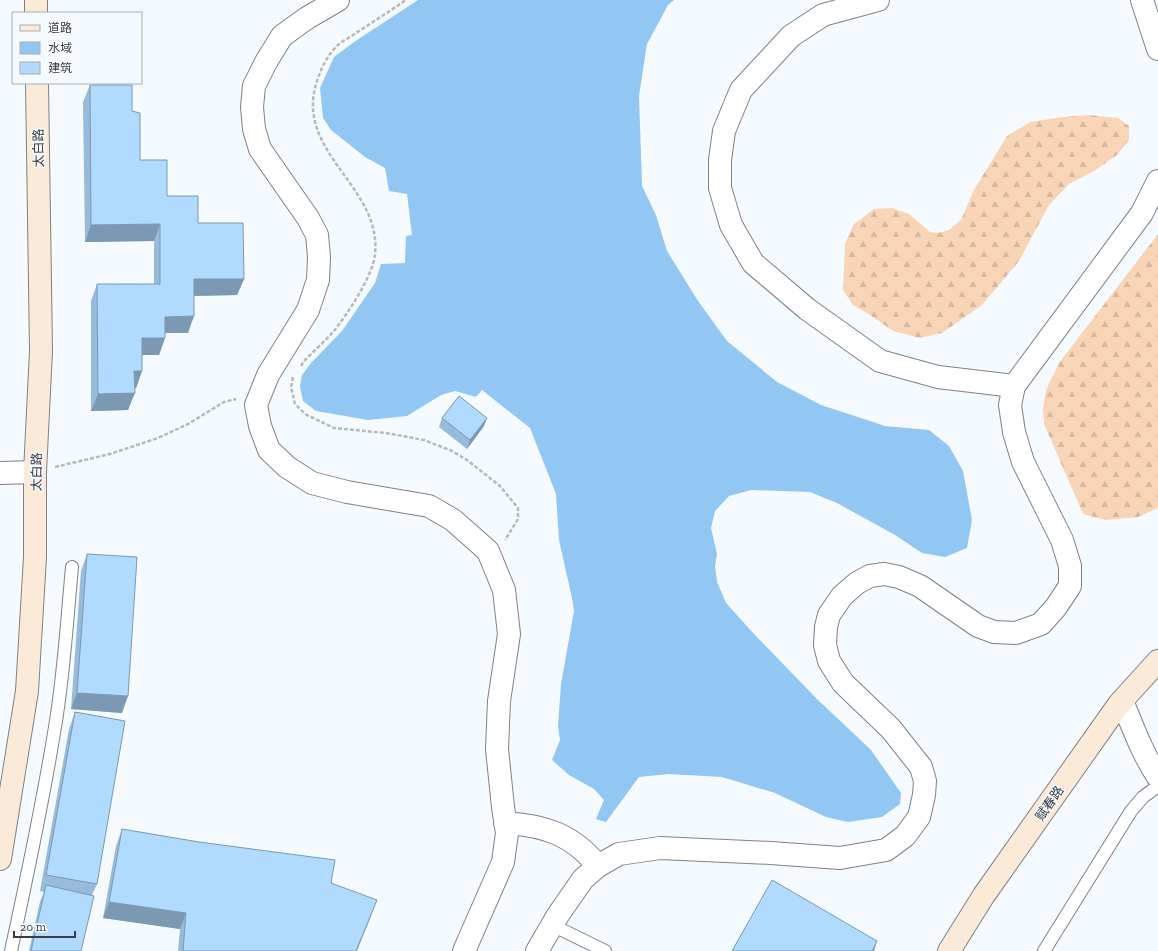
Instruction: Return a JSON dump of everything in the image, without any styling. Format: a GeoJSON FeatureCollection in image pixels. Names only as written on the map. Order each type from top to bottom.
{"type":"FeatureCollection","features":[{"type":"Feature","properties":{"kind":"street"},"geometry":{"type":"LineString","coordinates":[[36,0],[36,12]]}},
{"type":"Feature","properties":{"kind":"street"},"geometry":{"type":"LineString","coordinates":[[338,0],[282,36],[266,62],[254,86],[252,106],[254,129],[260,149],[308,218],[317,235],[319,257],[318,280],[308,310],[268,375],[256,405],[260,426],[269,450],[287,467],[312,484],[347,492],[429,506],[453,520],[488,551],[504,590],[509,634],[499,701],[497,749],[507,833],[503,862],[464,951]]}},
{"type":"Feature","properties":{"kind":"street"},"geometry":{"type":"LineString","coordinates":[[878,0],[823,15],[797,32],[770,57],[741,90],[724,131],[720,160],[720,188],[731,225],[753,263],[807,309],[880,361],[938,377],[1014,386]]}},
{"type":"Feature","properties":{"kind":"street"},"geometry":{"type":"LineString","coordinates":[[1142,0],[1158,49]]}},
{"type":"Feature","properties":{"kind":"street","name":"太白路"},"geometry":{"type":"LineString","coordinates":[[0,859],[27,691],[35,557],[36,472],[41,351],[37,84]]}},
{"type":"Feature","properties":{"kind":"street"},"geometry":{"type":"LineString","coordinates":[[537,951],[552,925],[583,879],[598,866],[619,854],[660,848],[840,858],[886,850],[905,836],[919,817],[921,810],[925,781],[921,767],[891,729],[839,678],[829,661],[825,645],[826,627],[829,615],[842,596],[857,583],[870,576],[884,574],[899,577],[920,586],[978,626],[994,632],[1016,633],[1041,624],[1056,607],[1070,586],[1070,566],[1062,540],[1023,462],[1014,432],[1010,405],[1014,386],[1142,213],[1158,181]]}},
{"type":"Feature","properties":{"kind":"street"},"geometry":{"type":"LineString","coordinates":[[0,472],[36,472]]}},
{"type":"Feature","properties":{"kind":"street","name":"赋春路"},"geometry":{"type":"LineString","coordinates":[[949,951],[984,895],[1122,701],[1158,661]]}},
{"type":"Feature","properties":{"kind":"street"},"geometry":{"type":"LineString","coordinates":[[1122,701],[1136,738],[1158,777]]}},
{"type":"Feature","properties":{"kind":"street"},"geometry":{"type":"LineString","coordinates":[[505,823],[525,824],[545,828],[561,835],[585,852],[598,866]]}},
{"type":"Feature","properties":{"kind":"lane"},"geometry":{"type":"LineString","coordinates":[[11,951],[30,863],[55,727],[60,693],[72,567]]}},
{"type":"Feature","properties":{"kind":"lane"},"geometry":{"type":"LineString","coordinates":[[1044,951],[1131,811],[1143,797],[1158,786]]}},
{"type":"Feature","properties":{"kind":"lane"},"geometry":{"type":"LineString","coordinates":[[552,925],[605,951]]}},
{"type":"Feature","properties":{"kind":"path"},"geometry":{"type":"LineString","coordinates":[[300,366],[334,331],[371,272],[375,255],[375,233],[369,213],[327,151],[316,127],[313,112],[315,89],[322,67],[336,47],[406,0]]}},
{"type":"Feature","properties":{"kind":"path"},"geometry":{"type":"LineString","coordinates":[[297,372],[293,378],[292,387],[295,404],[305,414],[334,428],[386,433],[424,440],[452,451],[462,457],[500,486],[518,508],[518,519],[492,561]]}},
{"type":"Feature","properties":{"kind":"path"},"geometry":{"type":"LineString","coordinates":[[36,472],[110,454],[158,438],[188,424],[224,402],[260,394]]}},
{"type":"Feature","properties":{"kind":"green space"},"geometry":{"type":"Polygon","coordinates":[[[1088,115],[1118,118],[1129,126],[1129,140],[1117,155],[1094,171],[1069,184],[1049,205],[1019,261],[982,305],[942,333],[920,338],[893,331],[853,305],[843,290],[845,244],[854,224],[874,209],[892,208],[909,214],[930,232],[938,233],[949,230],[961,220],[974,190],[1007,136],[1030,122],[1088,115]]]}},
{"type":"Feature","properties":{"kind":"green space"},"geometry":{"type":"Polygon","coordinates":[[[1158,234],[1158,508],[1138,517],[1105,520],[1083,514],[1044,424],[1043,408],[1046,390],[1059,363],[1158,234]]]}},
{"type":"Feature","properties":{"kind":"water"},"geometry":{"type":"Polygon","coordinates":[[[418,0],[674,0],[668,5],[647,44],[639,96],[642,186],[656,215],[667,251],[698,301],[727,341],[777,382],[821,405],[885,426],[929,430],[949,446],[963,471],[972,520],[967,548],[945,557],[922,553],[895,535],[837,503],[810,492],[751,490],[729,496],[715,511],[711,528],[717,554],[715,566],[717,582],[726,603],[817,699],[871,750],[901,793],[900,804],[882,817],[848,822],[826,817],[775,793],[722,777],[669,774],[639,777],[606,822],[596,819],[604,800],[594,789],[569,775],[552,760],[560,740],[558,726],[561,684],[574,611],[559,540],[556,494],[530,428],[482,390],[476,397],[455,391],[441,395],[407,416],[368,420],[316,411],[303,401],[300,386],[302,375],[311,363],[342,331],[375,283],[381,264],[405,263],[406,236],[412,235],[407,194],[389,191],[385,168],[365,157],[331,130],[323,118],[320,88],[334,57],[418,0]]]}},
{"type":"Feature","properties":{"kind":"building"},"geometry":{"type":"Polygon","coordinates":[[[90,85],[132,85],[132,111],[140,113],[140,160],[167,160],[167,196],[198,196],[198,223],[243,223],[244,279],[194,279],[194,316],[165,317],[165,338],[142,338],[142,371],[134,371],[135,393],[98,394],[97,284],[160,284],[160,224],[91,225],[90,85]]]}},
{"type":"Feature","properties":{"kind":"building"},"geometry":{"type":"Polygon","coordinates":[[[459,396],[487,418],[470,440],[442,418],[459,396]]]}},
{"type":"Feature","properties":{"kind":"building"},"geometry":{"type":"Polygon","coordinates":[[[87,554],[137,557],[128,696],[77,693],[87,554]]]}},
{"type":"Feature","properties":{"kind":"building"},"geometry":{"type":"Polygon","coordinates":[[[75,712],[125,721],[97,884],[46,875],[75,712]]]}},
{"type":"Feature","properties":{"kind":"building"},"geometry":{"type":"Polygon","coordinates":[[[122,829],[199,842],[335,860],[331,883],[377,900],[356,951],[183,951],[186,913],[109,902],[122,829]]]}},
{"type":"Feature","properties":{"kind":"building"},"geometry":{"type":"Polygon","coordinates":[[[772,880],[877,941],[872,951],[732,951],[772,880]]]}},
{"type":"Feature","properties":{"kind":"building"},"geometry":{"type":"Polygon","coordinates":[[[46,885],[94,896],[81,951],[31,951],[46,885]]]}}]}
